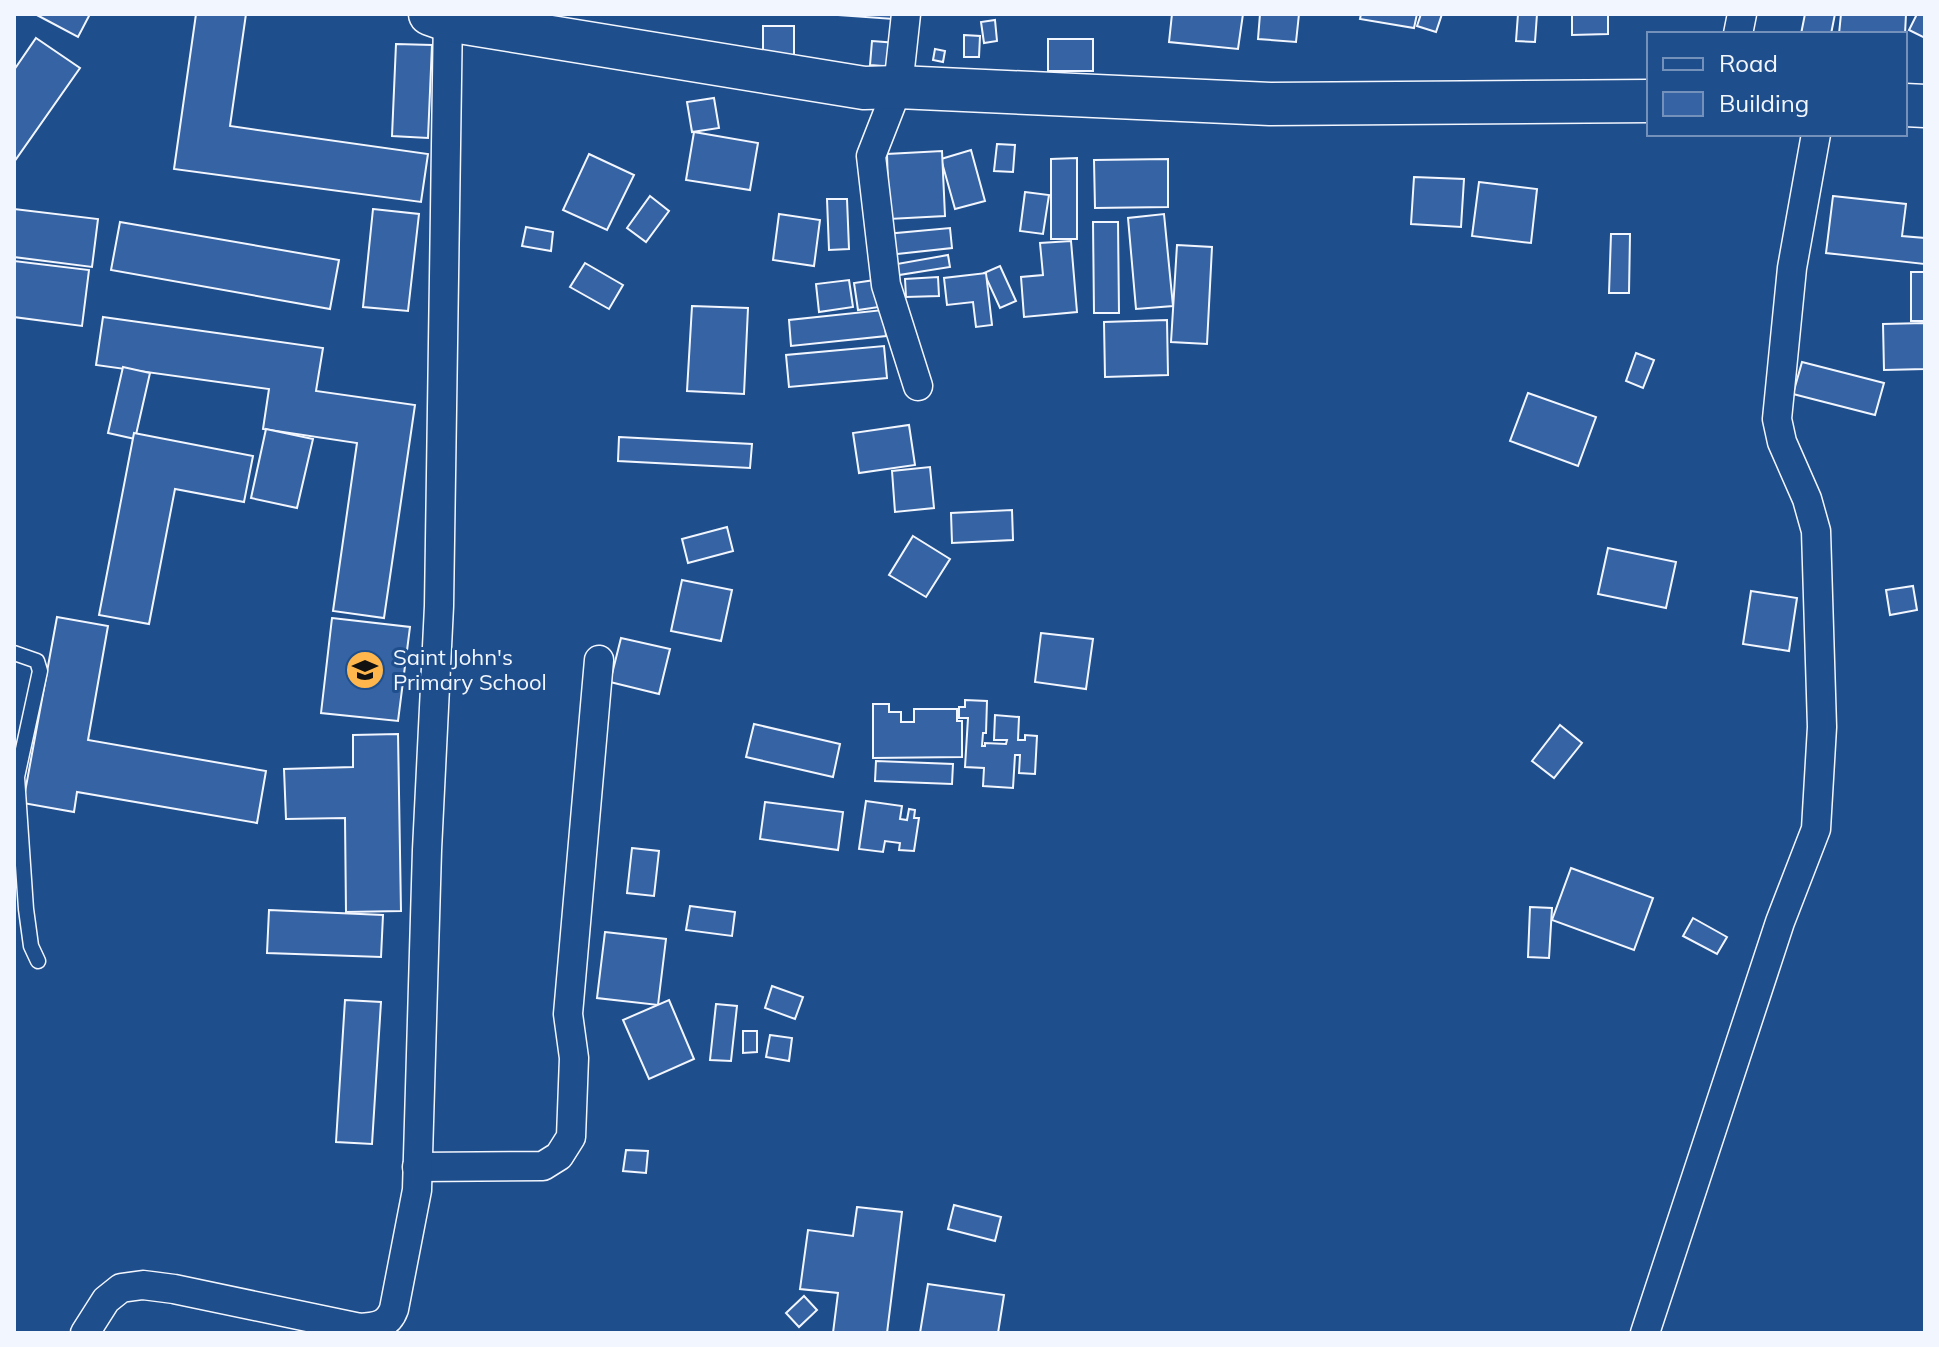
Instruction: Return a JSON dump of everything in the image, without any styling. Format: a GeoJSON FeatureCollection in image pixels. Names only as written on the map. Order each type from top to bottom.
{"type":"FeatureCollection","features":[{"type":"Feature","properties":{"kind":"street"},"geometry":{"type":"LineString","coordinates":[[906,14],[898,87],[871,156],[886,285],[918,386]]}},
{"type":"Feature","properties":{"kind":"street"},"geometry":{"type":"LineString","coordinates":[[85,1333],[106,1300],[121,1288],[143,1285],[360,1328],[397,1326],[417,1190],[427,850],[439,606],[442,16],[864,88],[1270,104],[1647,101]]}},
{"type":"Feature","properties":{"kind":"street"},"geometry":{"type":"LineString","coordinates":[[1645,1333],[1780,922],[1816,829],[1822,727],[1816,531],[1807,499],[1782,442],[1777,419],[1792,268],[1816,136]]}},
{"type":"Feature","properties":{"kind":"street"},"geometry":{"type":"LineString","coordinates":[[417,1167],[543,1166],[559,1156],[571,1137],[574,1058],[568,1014],[599,660]]}},
{"type":"Feature","properties":{"kind":"lane"},"geometry":{"type":"LineString","coordinates":[[14,653],[37,661],[40,671],[17,777],[26,909],[31,946],[38,961]]}},
{"type":"Feature","properties":{"kind":"building"},"geometry":{"type":"Polygon","coordinates":[[[35,14],[90,14],[78,37],[35,14]]]}},
{"type":"Feature","properties":{"kind":"building"},"geometry":{"type":"Polygon","coordinates":[[[196,14],[246,14],[230,126],[428,154],[421,202],[174,169],[196,14]]]}},
{"type":"Feature","properties":{"kind":"building"},"geometry":{"type":"Polygon","coordinates":[[[824,14],[893,14],[893,19],[824,14]]]}},
{"type":"Feature","properties":{"kind":"building"},"geometry":{"type":"Polygon","coordinates":[[[1172,14],[1243,14],[1238,49],[1169,42],[1172,14]]]}},
{"type":"Feature","properties":{"kind":"building"},"geometry":{"type":"Polygon","coordinates":[[[1260,14],[1299,14],[1296,42],[1258,39],[1260,14]]]}},
{"type":"Feature","properties":{"kind":"building"},"geometry":{"type":"Polygon","coordinates":[[[1361,14],[1417,14],[1414,28],[1360,19],[1361,14]]]}},
{"type":"Feature","properties":{"kind":"building"},"geometry":{"type":"Polygon","coordinates":[[[1421,14],[1442,14],[1436,32],[1417,26],[1421,14]]]}},
{"type":"Feature","properties":{"kind":"building"},"geometry":{"type":"Polygon","coordinates":[[[1518,14],[1537,14],[1535,42],[1516,41],[1518,14]]]}},
{"type":"Feature","properties":{"kind":"building"},"geometry":{"type":"Polygon","coordinates":[[[1572,14],[1608,14],[1608,34],[1572,35],[1572,14]]]}},
{"type":"Feature","properties":{"kind":"building"},"geometry":{"type":"Polygon","coordinates":[[[1805,14],[1835,14],[1831,32],[1801,32],[1805,14]]]}},
{"type":"Feature","properties":{"kind":"building"},"geometry":{"type":"Polygon","coordinates":[[[1841,14],[1906,14],[1905,32],[1839,32],[1841,14]]]}},
{"type":"Feature","properties":{"kind":"building"},"geometry":{"type":"Polygon","coordinates":[[[1917,14],[1925,14],[1925,38],[1909,30],[1917,14]]]}},
{"type":"Feature","properties":{"kind":"building"},"geometry":{"type":"Polygon","coordinates":[[[995,20],[997,41],[984,43],[981,22],[995,20]]]}},
{"type":"Feature","properties":{"kind":"building"},"geometry":{"type":"Polygon","coordinates":[[[763,26],[794,26],[794,55],[763,56],[763,26]]]}},
{"type":"Feature","properties":{"kind":"building"},"geometry":{"type":"Polygon","coordinates":[[[964,35],[980,36],[979,57],[964,57],[964,35]]]}},
{"type":"Feature","properties":{"kind":"building"},"geometry":{"type":"Polygon","coordinates":[[[36,38],[80,68],[14,162],[14,70],[36,38]]]}},
{"type":"Feature","properties":{"kind":"building"},"geometry":{"type":"Polygon","coordinates":[[[1048,39],[1093,39],[1093,71],[1048,71],[1048,39]]]}},
{"type":"Feature","properties":{"kind":"building"},"geometry":{"type":"Polygon","coordinates":[[[872,41],[897,43],[896,67],[870,65],[872,41]]]}},
{"type":"Feature","properties":{"kind":"building"},"geometry":{"type":"Polygon","coordinates":[[[396,44],[432,45],[428,138],[392,136],[396,44]]]}},
{"type":"Feature","properties":{"kind":"building"},"geometry":{"type":"Polygon","coordinates":[[[935,49],[945,51],[943,62],[933,60],[935,49]]]}},
{"type":"Feature","properties":{"kind":"building"},"geometry":{"type":"Polygon","coordinates":[[[714,98],[719,128],[692,132],[687,102],[714,98]]]}},
{"type":"Feature","properties":{"kind":"building"},"geometry":{"type":"Polygon","coordinates":[[[694,132],[758,143],[750,190],[686,180],[694,132]]]}},
{"type":"Feature","properties":{"kind":"building"},"geometry":{"type":"Polygon","coordinates":[[[997,144],[1015,145],[1013,172],[994,171],[997,144]]]}},
{"type":"Feature","properties":{"kind":"building"},"geometry":{"type":"Polygon","coordinates":[[[971,150],[985,201],[955,209],[941,159],[971,150]]]}},
{"type":"Feature","properties":{"kind":"building"},"geometry":{"type":"Polygon","coordinates":[[[942,151],[945,216],[889,219],[887,154],[942,151]]]}},
{"type":"Feature","properties":{"kind":"building"},"geometry":{"type":"Polygon","coordinates":[[[589,154],[634,175],[607,230],[563,210],[589,154]]]}},
{"type":"Feature","properties":{"kind":"building"},"geometry":{"type":"Polygon","coordinates":[[[1077,158],[1077,239],[1051,239],[1051,159],[1077,158]]]}},
{"type":"Feature","properties":{"kind":"building"},"geometry":{"type":"Polygon","coordinates":[[[1168,159],[1168,207],[1095,208],[1094,160],[1168,159]]]}},
{"type":"Feature","properties":{"kind":"building"},"geometry":{"type":"Polygon","coordinates":[[[1414,177],[1464,179],[1461,227],[1411,224],[1414,177]]]}},
{"type":"Feature","properties":{"kind":"building"},"geometry":{"type":"Polygon","coordinates":[[[1479,182],[1537,189],[1531,243],[1472,236],[1479,182]]]}},
{"type":"Feature","properties":{"kind":"building"},"geometry":{"type":"Polygon","coordinates":[[[1025,192],[1049,195],[1043,234],[1020,231],[1025,192]]]}},
{"type":"Feature","properties":{"kind":"building"},"geometry":{"type":"Polygon","coordinates":[[[650,196],[669,211],[646,242],[627,228],[650,196]]]}},
{"type":"Feature","properties":{"kind":"building"},"geometry":{"type":"Polygon","coordinates":[[[1833,196],[1906,204],[1902,236],[1925,238],[1924,264],[1826,253],[1833,196]]]}},
{"type":"Feature","properties":{"kind":"building"},"geometry":{"type":"Polygon","coordinates":[[[827,199],[847,199],[849,249],[829,250],[827,199]]]}},
{"type":"Feature","properties":{"kind":"building"},"geometry":{"type":"Polygon","coordinates":[[[14,209],[98,219],[92,267],[14,257],[14,209]]]}},
{"type":"Feature","properties":{"kind":"building"},"geometry":{"type":"Polygon","coordinates":[[[373,209],[419,214],[408,311],[363,307],[373,209]]]}},
{"type":"Feature","properties":{"kind":"building"},"geometry":{"type":"Polygon","coordinates":[[[779,214],[820,220],[814,266],[773,260],[779,214]]]}},
{"type":"Feature","properties":{"kind":"building"},"geometry":{"type":"Polygon","coordinates":[[[1164,214],[1173,306],[1136,309],[1128,218],[1164,214]]]}},
{"type":"Feature","properties":{"kind":"building"},"geometry":{"type":"Polygon","coordinates":[[[120,222],[339,260],[330,309],[111,270],[120,222]]]}},
{"type":"Feature","properties":{"kind":"building"},"geometry":{"type":"Polygon","coordinates":[[[1093,222],[1118,222],[1119,313],[1094,313],[1093,222]]]}},
{"type":"Feature","properties":{"kind":"building"},"geometry":{"type":"Polygon","coordinates":[[[526,227],[553,232],[551,251],[522,246],[526,227]]]}},
{"type":"Feature","properties":{"kind":"building"},"geometry":{"type":"Polygon","coordinates":[[[950,228],[952,248],[888,255],[886,234],[950,228]]]}},
{"type":"Feature","properties":{"kind":"building"},"geometry":{"type":"Polygon","coordinates":[[[1611,234],[1630,234],[1629,293],[1609,293],[1611,234]]]}},
{"type":"Feature","properties":{"kind":"building"},"geometry":{"type":"Polygon","coordinates":[[[1071,241],[1077,312],[1024,317],[1021,277],[1043,275],[1040,243],[1071,241]]]}},
{"type":"Feature","properties":{"kind":"building"},"geometry":{"type":"Polygon","coordinates":[[[1177,245],[1212,247],[1207,344],[1171,342],[1177,245]]]}},
{"type":"Feature","properties":{"kind":"building"},"geometry":{"type":"Polygon","coordinates":[[[948,255],[950,267],[899,275],[897,264],[948,255]]]}},
{"type":"Feature","properties":{"kind":"building"},"geometry":{"type":"Polygon","coordinates":[[[14,261],[89,270],[82,326],[14,317],[14,261]]]}},
{"type":"Feature","properties":{"kind":"building"},"geometry":{"type":"Polygon","coordinates":[[[585,263],[623,285],[609,309],[570,287],[585,263]]]}},
{"type":"Feature","properties":{"kind":"building"},"geometry":{"type":"Polygon","coordinates":[[[1000,266],[1016,301],[1000,308],[984,273],[1000,266]]]}},
{"type":"Feature","properties":{"kind":"building"},"geometry":{"type":"Polygon","coordinates":[[[1911,272],[1925,272],[1925,321],[1911,321],[1911,272]]]}},
{"type":"Feature","properties":{"kind":"building"},"geometry":{"type":"Polygon","coordinates":[[[986,273],[992,325],[976,327],[973,302],[947,305],[944,278],[986,273]]]}},
{"type":"Feature","properties":{"kind":"building"},"geometry":{"type":"Polygon","coordinates":[[[938,277],[939,296],[906,297],[905,279],[938,277]]]}},
{"type":"Feature","properties":{"kind":"building"},"geometry":{"type":"Polygon","coordinates":[[[849,280],[853,307],[819,312],[816,284],[849,280]]]}},
{"type":"Feature","properties":{"kind":"building"},"geometry":{"type":"Polygon","coordinates":[[[875,280],[879,307],[858,310],[854,283],[875,280]]]}},
{"type":"Feature","properties":{"kind":"building"},"geometry":{"type":"Polygon","coordinates":[[[692,306],[748,308],[744,394],[687,391],[692,306]]]}},
{"type":"Feature","properties":{"kind":"building"},"geometry":{"type":"Polygon","coordinates":[[[883,310],[886,336],[791,346],[789,320],[883,310]]]}},
{"type":"Feature","properties":{"kind":"building"},"geometry":{"type":"Polygon","coordinates":[[[103,317],[323,348],[316,391],[415,405],[384,618],[333,611],[357,443],[263,429],[269,389],[96,365],[103,317]]]}},
{"type":"Feature","properties":{"kind":"building"},"geometry":{"type":"Polygon","coordinates":[[[1167,320],[1168,375],[1105,377],[1104,322],[1167,320]]]}},
{"type":"Feature","properties":{"kind":"building"},"geometry":{"type":"Polygon","coordinates":[[[1925,323],[1925,369],[1884,370],[1883,324],[1925,323]]]}},
{"type":"Feature","properties":{"kind":"building"},"geometry":{"type":"Polygon","coordinates":[[[884,346],[887,378],[789,387],[786,355],[884,346]]]}},
{"type":"Feature","properties":{"kind":"building"},"geometry":{"type":"Polygon","coordinates":[[[1636,353],[1654,360],[1643,388],[1626,381],[1636,353]]]}},
{"type":"Feature","properties":{"kind":"building"},"geometry":{"type":"Polygon","coordinates":[[[1802,362],[1884,383],[1875,415],[1793,394],[1802,362]]]}},
{"type":"Feature","properties":{"kind":"building"},"geometry":{"type":"Polygon","coordinates":[[[123,367],[150,373],[135,439],[108,433],[123,367]]]}},
{"type":"Feature","properties":{"kind":"building"},"geometry":{"type":"Polygon","coordinates":[[[1528,393],[1596,417],[1578,466],[1510,441],[1528,393]]]}},
{"type":"Feature","properties":{"kind":"building"},"geometry":{"type":"Polygon","coordinates":[[[909,425],[915,465],[859,473],[853,433],[909,425]]]}},
{"type":"Feature","properties":{"kind":"building"},"geometry":{"type":"Polygon","coordinates":[[[266,429],[313,439],[297,508],[251,498],[266,429]]]}},
{"type":"Feature","properties":{"kind":"building"},"geometry":{"type":"Polygon","coordinates":[[[134,433],[253,456],[244,502],[175,489],[149,624],[99,615],[134,433]]]}},
{"type":"Feature","properties":{"kind":"building"},"geometry":{"type":"Polygon","coordinates":[[[619,437],[752,444],[750,468],[618,461],[619,437]]]}},
{"type":"Feature","properties":{"kind":"building"},"geometry":{"type":"Polygon","coordinates":[[[930,467],[934,508],[895,512],[892,471],[930,467]]]}},
{"type":"Feature","properties":{"kind":"building"},"geometry":{"type":"Polygon","coordinates":[[[1012,510],[1013,540],[952,543],[951,513],[1012,510]]]}},
{"type":"Feature","properties":{"kind":"building"},"geometry":{"type":"Polygon","coordinates":[[[727,527],[733,551],[688,563],[682,539],[727,527]]]}},
{"type":"Feature","properties":{"kind":"building"},"geometry":{"type":"Polygon","coordinates":[[[913,536],[950,559],[926,597],[889,575],[913,536]]]}},
{"type":"Feature","properties":{"kind":"building"},"geometry":{"type":"Polygon","coordinates":[[[1608,548],[1676,562],[1666,608],[1598,594],[1608,548]]]}},
{"type":"Feature","properties":{"kind":"building"},"geometry":{"type":"Polygon","coordinates":[[[682,580],[732,590],[721,641],[671,631],[682,580]]]}},
{"type":"Feature","properties":{"kind":"building"},"geometry":{"type":"Polygon","coordinates":[[[1913,586],[1917,610],[1890,615],[1886,590],[1913,586]]]}},
{"type":"Feature","properties":{"kind":"building"},"geometry":{"type":"Polygon","coordinates":[[[1751,591],[1797,598],[1789,651],[1743,644],[1751,591]]]}},
{"type":"Feature","properties":{"kind":"building"},"geometry":{"type":"Polygon","coordinates":[[[57,617],[108,626],[88,740],[266,771],[257,823],[77,792],[74,812],[23,803],[57,617]]]}},
{"type":"Feature","properties":{"kind":"building","name":"Saint John's Primary School"},"geometry":{"type":"Polygon","coordinates":[[[332,618],[410,627],[398,721],[321,713],[332,618]]]}},
{"type":"Feature","properties":{"kind":"building"},"geometry":{"type":"Polygon","coordinates":[[[1041,633],[1093,639],[1086,689],[1035,682],[1041,633]]]}},
{"type":"Feature","properties":{"kind":"building"},"geometry":{"type":"Polygon","coordinates":[[[621,638],[670,649],[659,694],[610,682],[621,638]]]}},
{"type":"Feature","properties":{"kind":"building"},"geometry":{"type":"Polygon","coordinates":[[[965,700],[987,701],[986,733],[983,733],[982,746],[985,743],[1006,744],[1007,740],[994,740],[995,715],[1019,717],[1018,740],[1025,740],[1025,735],[1037,736],[1035,774],[1019,773],[1020,755],[1015,755],[1013,788],[983,786],[984,768],[965,767],[968,718],[959,718],[959,707],[965,707],[965,700]]]}},
{"type":"Feature","properties":{"kind":"building"},"geometry":{"type":"Polygon","coordinates":[[[873,704],[889,704],[889,712],[901,712],[901,722],[914,722],[914,709],[957,709],[957,721],[962,721],[962,757],[873,758],[873,704]]]}},
{"type":"Feature","properties":{"kind":"building"},"geometry":{"type":"Polygon","coordinates":[[[754,724],[840,744],[833,777],[746,757],[754,724]]]}},
{"type":"Feature","properties":{"kind":"building"},"geometry":{"type":"Polygon","coordinates":[[[1560,725],[1582,743],[1554,778],[1532,761],[1560,725]]]}},
{"type":"Feature","properties":{"kind":"building"},"geometry":{"type":"Polygon","coordinates":[[[398,734],[401,911],[346,912],[345,818],[286,819],[284,769],[353,767],[353,735],[398,734]]]}},
{"type":"Feature","properties":{"kind":"building"},"geometry":{"type":"Polygon","coordinates":[[[876,761],[953,764],[952,784],[875,781],[876,761]]]}},
{"type":"Feature","properties":{"kind":"building"},"geometry":{"type":"Polygon","coordinates":[[[866,801],[902,806],[900,819],[907,820],[909,809],[915,810],[914,818],[919,818],[914,851],[899,850],[900,843],[885,841],[883,852],[859,849],[866,801]]]}},
{"type":"Feature","properties":{"kind":"building"},"geometry":{"type":"Polygon","coordinates":[[[765,802],[843,812],[838,850],[760,839],[765,802]]]}},
{"type":"Feature","properties":{"kind":"building"},"geometry":{"type":"Polygon","coordinates":[[[632,848],[659,851],[654,896],[627,893],[632,848]]]}},
{"type":"Feature","properties":{"kind":"building"},"geometry":{"type":"Polygon","coordinates":[[[1571,868],[1653,898],[1634,950],[1552,920],[1571,868]]]}},
{"type":"Feature","properties":{"kind":"building"},"geometry":{"type":"Polygon","coordinates":[[[690,906],[735,912],[732,936],[686,930],[690,906]]]}},
{"type":"Feature","properties":{"kind":"building"},"geometry":{"type":"Polygon","coordinates":[[[1530,907],[1552,908],[1549,958],[1528,957],[1530,907]]]}},
{"type":"Feature","properties":{"kind":"building"},"geometry":{"type":"Polygon","coordinates":[[[269,910],[383,915],[381,957],[267,953],[269,910]]]}},
{"type":"Feature","properties":{"kind":"building"},"geometry":{"type":"Polygon","coordinates":[[[1693,918],[1727,937],[1717,954],[1683,936],[1693,918]]]}},
{"type":"Feature","properties":{"kind":"building"},"geometry":{"type":"Polygon","coordinates":[[[605,932],[666,939],[658,1005],[597,998],[605,932]]]}},
{"type":"Feature","properties":{"kind":"building"},"geometry":{"type":"Polygon","coordinates":[[[772,986],[803,997],[795,1019],[765,1008],[772,986]]]}},
{"type":"Feature","properties":{"kind":"building"},"geometry":{"type":"Polygon","coordinates":[[[345,1000],[381,1002],[372,1144],[336,1142],[345,1000]]]}},
{"type":"Feature","properties":{"kind":"building"},"geometry":{"type":"Polygon","coordinates":[[[669,1000],[694,1059],[649,1079],[623,1020],[669,1000]]]}},
{"type":"Feature","properties":{"kind":"building"},"geometry":{"type":"Polygon","coordinates":[[[716,1004],[737,1006],[731,1061],[710,1060],[716,1004]]]}},
{"type":"Feature","properties":{"kind":"building"},"geometry":{"type":"Polygon","coordinates":[[[743,1031],[757,1031],[757,1052],[743,1053],[743,1031]]]}},
{"type":"Feature","properties":{"kind":"building"},"geometry":{"type":"Polygon","coordinates":[[[770,1035],[792,1038],[789,1061],[766,1057],[770,1035]]]}},
{"type":"Feature","properties":{"kind":"building"},"geometry":{"type":"Polygon","coordinates":[[[626,1150],[648,1151],[646,1173],[623,1171],[626,1150]]]}},
{"type":"Feature","properties":{"kind":"building"},"geometry":{"type":"Polygon","coordinates":[[[954,1205],[1001,1217],[995,1241],[948,1229],[954,1205]]]}},
{"type":"Feature","properties":{"kind":"building"},"geometry":{"type":"Polygon","coordinates":[[[857,1207],[902,1212],[887,1333],[833,1333],[838,1293],[800,1289],[808,1230],[853,1236],[857,1207]]]}},
{"type":"Feature","properties":{"kind":"building"},"geometry":{"type":"Polygon","coordinates":[[[928,1284],[1004,1295],[998,1333],[920,1333],[928,1284]]]}},
{"type":"Feature","properties":{"kind":"building"},"geometry":{"type":"Polygon","coordinates":[[[804,1296],[817,1310],[799,1327],[786,1313],[804,1296]]]}},
{"type":"Feature","properties":{"kind":"place","name":"Saint John's Primary School"},"geometry":{"type":"Point","coordinates":[365,670]}}]}
